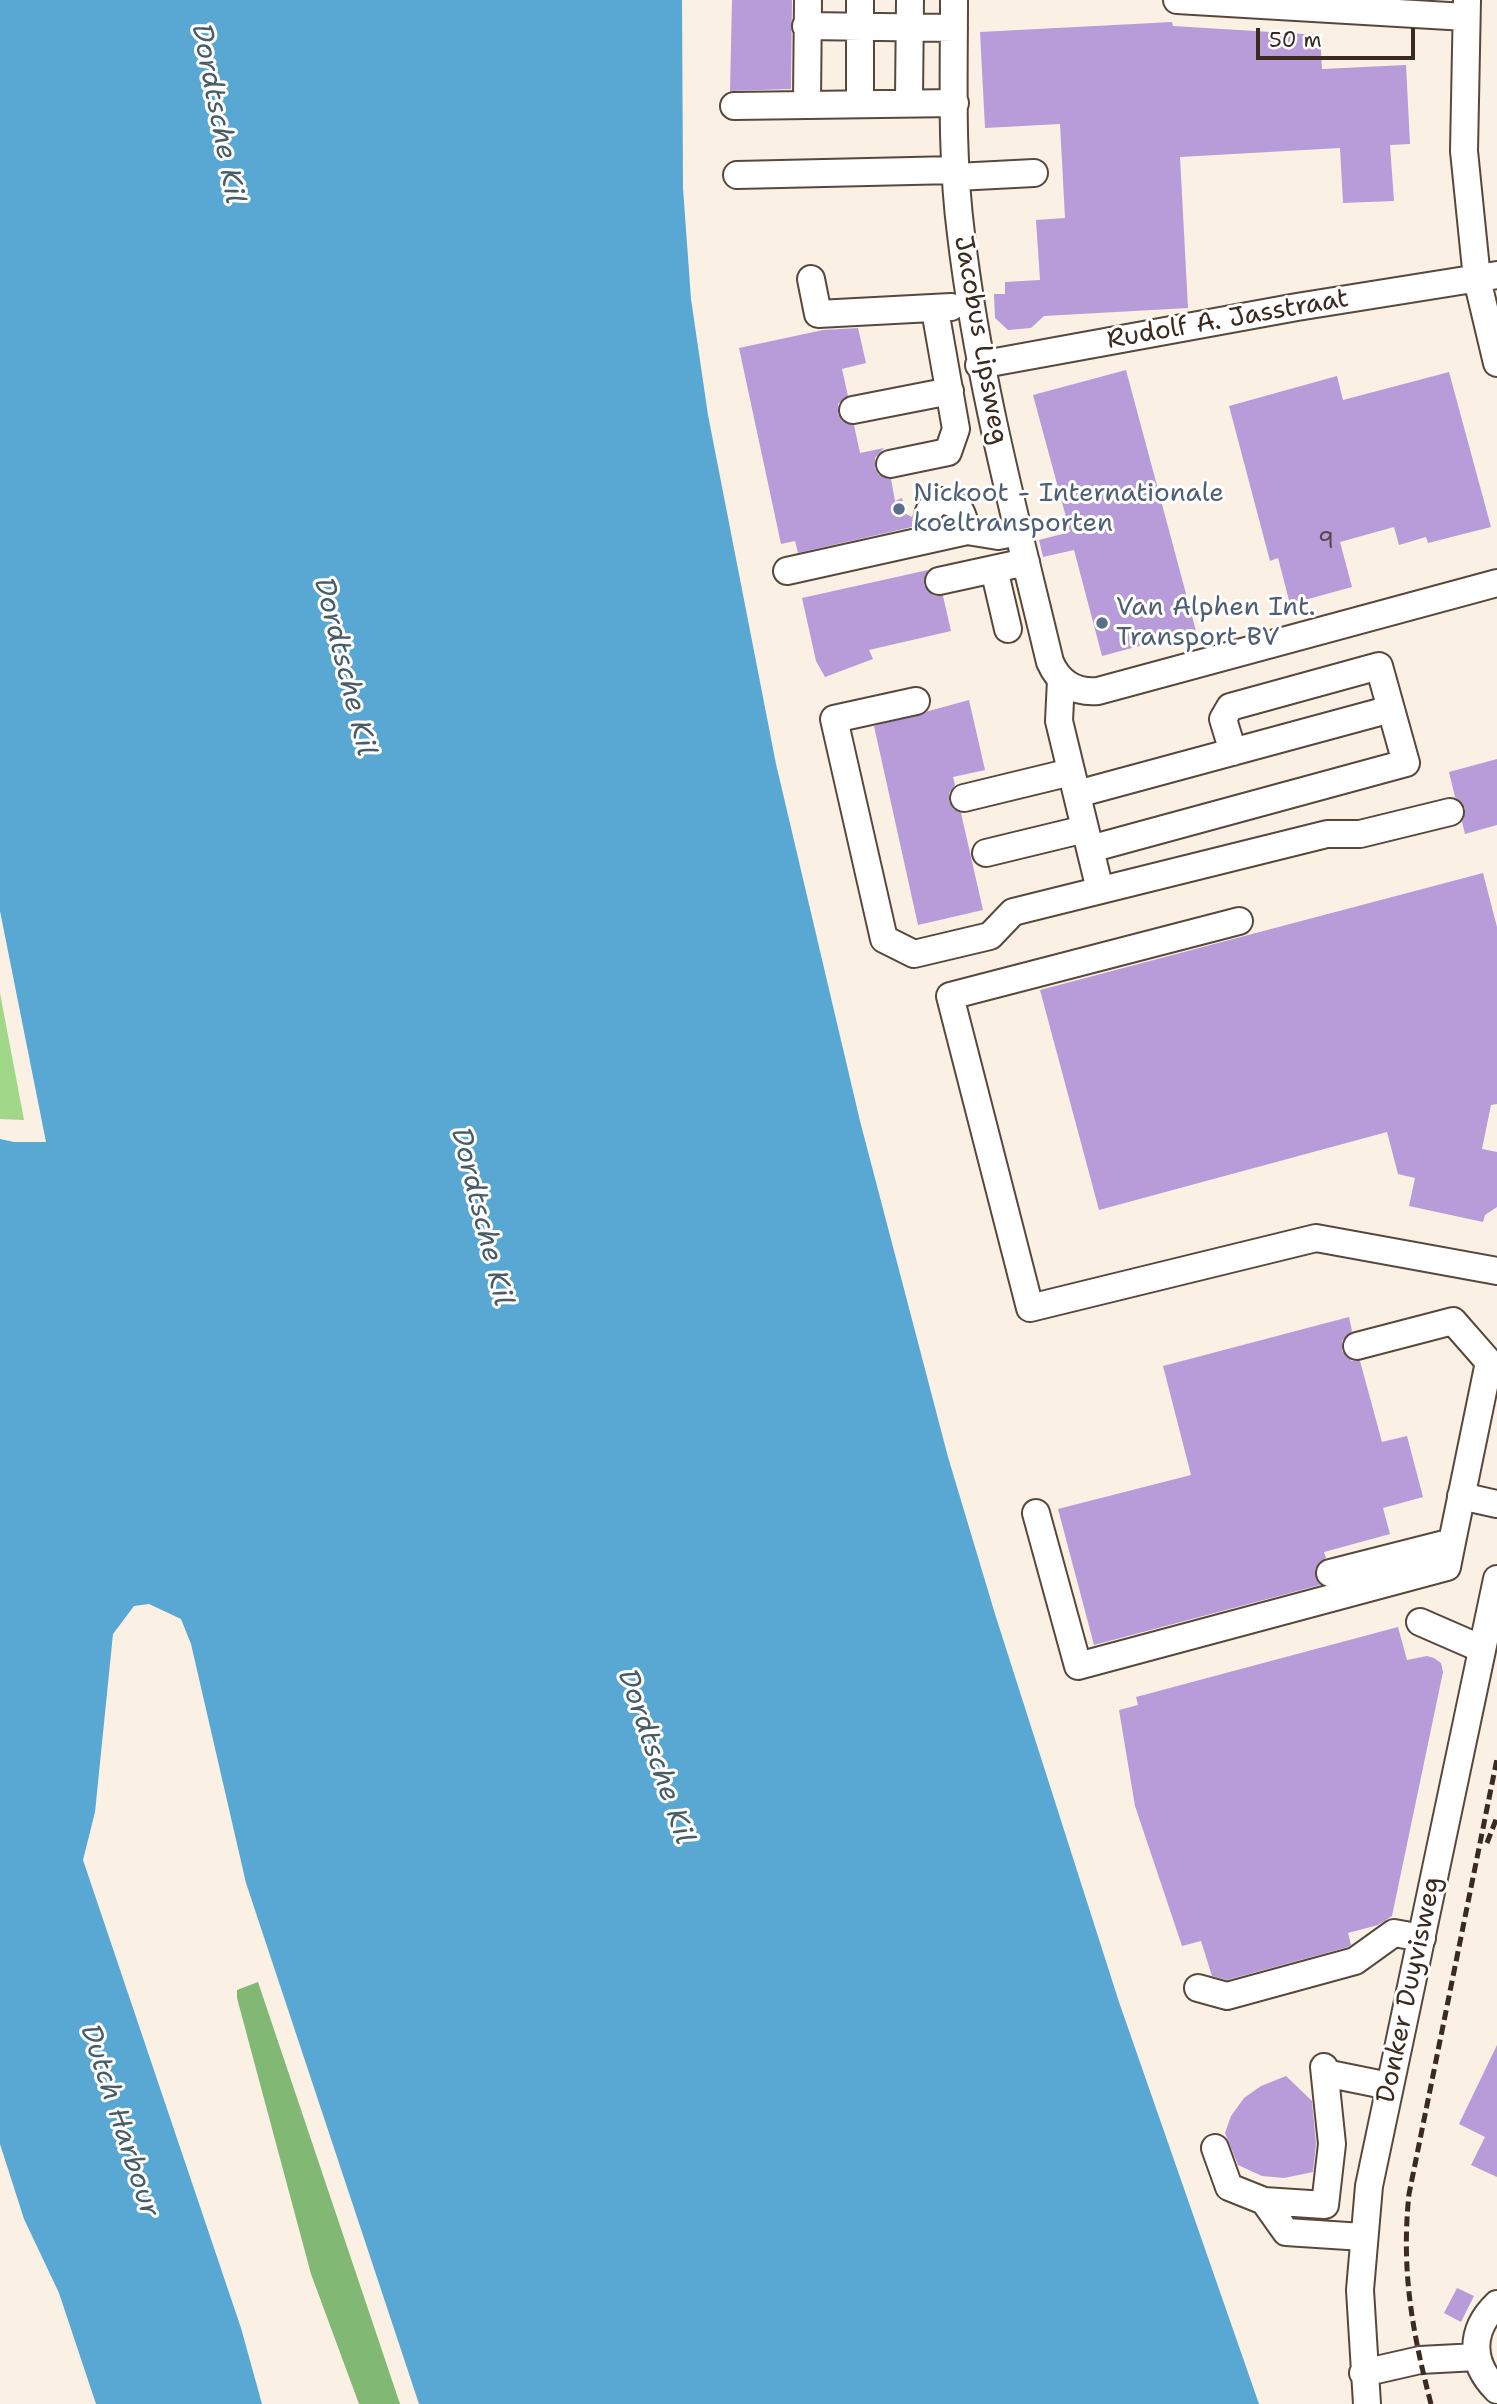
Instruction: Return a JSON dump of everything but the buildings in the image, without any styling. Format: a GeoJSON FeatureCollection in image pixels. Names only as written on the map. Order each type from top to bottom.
{"type":"FeatureCollection","features":[{"type":"Feature","properties":{"kind":"street"},"geometry":{"type":"LineString","coordinates":[[860,0],[860,99]]}},
{"type":"Feature","properties":{"kind":"street"},"geometry":{"type":"LineString","coordinates":[[909,99],[910,0]]}},
{"type":"Feature","properties":{"kind":"street","name":"Jacobus Lipsweg"},"geometry":{"type":"LineString","coordinates":[[954,0],[956,174],[979,365],[1049,662],[1060,680]]}},
{"type":"Feature","properties":{"kind":"street"},"geometry":{"type":"LineString","coordinates":[[1177,0],[1466,9],[1464,151],[1487,277],[1497,363]]}},
{"type":"Feature","properties":{"kind":"street"},"geometry":{"type":"LineString","coordinates":[[807,99],[807,13],[858,26],[954,28]]}},
{"type":"Feature","properties":{"kind":"street"},"geometry":{"type":"LineString","coordinates":[[734,106],[955,103]]}},
{"type":"Feature","properties":{"kind":"street"},"geometry":{"type":"LineString","coordinates":[[737,175],[1034,173]]}},
{"type":"Feature","properties":{"kind":"street","name":"Rudolf A. Jasstraat"},"geometry":{"type":"LineString","coordinates":[[979,365],[1283,309],[1487,277]]}},
{"type":"Feature","properties":{"kind":"street"},"geometry":{"type":"LineString","coordinates":[[811,279],[818,314],[935,310],[971,303]]}},
{"type":"Feature","properties":{"kind":"street"},"geometry":{"type":"LineString","coordinates":[[890,464],[948,452],[957,429],[935,310]]}},
{"type":"Feature","properties":{"kind":"street"},"geometry":{"type":"LineString","coordinates":[[853,410],[950,391]]}},
{"type":"Feature","properties":{"kind":"street"},"geometry":{"type":"LineString","coordinates":[[787,571],[931,539],[927,515],[929,509],[940,501],[954,503],[959,508],[967,531],[998,536],[1019,532]]}},
{"type":"Feature","properties":{"kind":"street"},"geometry":{"type":"LineString","coordinates":[[939,581],[1026,562]]}},
{"type":"Feature","properties":{"kind":"street"},"geometry":{"type":"LineString","coordinates":[[994,569],[1007,629]]}},
{"type":"Feature","properties":{"kind":"street"},"geometry":{"type":"LineString","coordinates":[[1100,890],[1059,721],[1060,680],[1078,690],[1097,691],[1497,583]]}},
{"type":"Feature","properties":{"kind":"street"},"geometry":{"type":"LineString","coordinates":[[986,853],[1088,839],[1406,763],[1379,667],[1230,707],[1223,719],[1233,752]]}},
{"type":"Feature","properties":{"kind":"street"},"geometry":{"type":"LineString","coordinates":[[916,701],[834,719],[884,939],[914,954],[990,936],[1013,912],[1326,834],[1360,834],[1450,812]]}},
{"type":"Feature","properties":{"kind":"street"},"geometry":{"type":"LineString","coordinates":[[964,798],[1074,783],[1233,752],[1391,709]]}},
{"type":"Feature","properties":{"kind":"street"},"geometry":{"type":"LineString","coordinates":[[1239,921],[950,996],[1030,1308],[1316,1238],[1497,1271]]}},
{"type":"Feature","properties":{"kind":"street"},"geometry":{"type":"LineString","coordinates":[[1036,1513],[1078,1667],[1447,1567],[1493,1363],[1453,1321],[1357,1346]]}},
{"type":"Feature","properties":{"kind":"street"},"geometry":{"type":"LineString","coordinates":[[1461,1496],[1497,1504]]}},
{"type":"Feature","properties":{"kind":"street"},"geometry":{"type":"LineString","coordinates":[[1330,1573],[1452,1542]]}},
{"type":"Feature","properties":{"kind":"street","name":"Donker Duyvisweg"},"geometry":{"type":"LineString","coordinates":[[1367,2404],[1360,2290],[1369,2186],[1497,1579]]}},
{"type":"Feature","properties":{"kind":"street"},"geometry":{"type":"LineString","coordinates":[[1420,1622],[1482,1649]]}},
{"type":"Feature","properties":{"kind":"street"},"geometry":{"type":"LineString","coordinates":[[1198,1988],[1227,1996],[1355,1961],[1394,1933],[1422,1938]]}},
{"type":"Feature","properties":{"kind":"street"},"geometry":{"type":"LineString","coordinates":[[1215,2148],[1229,2187],[1264,2201],[1325,2205],[1332,2144],[1324,2070],[1389,2086]]}},
{"type":"Feature","properties":{"kind":"street"},"geometry":{"type":"LineString","coordinates":[[1264,2201],[1286,2232],[1363,2237]]}},
{"type":"Feature","properties":{"kind":"street"},"geometry":{"type":"LineString","coordinates":[[1497,2304],[1477,2332],[1477,2357],[1482,2373],[1497,2390]]}},
{"type":"Feature","properties":{"kind":"street"},"geometry":{"type":"LineString","coordinates":[[1363,2373],[1420,2360],[1477,2357]]}},
{"type":"Feature","properties":{"kind":"green space"},"geometry":{"type":"Polygon","coordinates":[[[0,993],[24,1120],[0,1119],[0,993]]]}},
{"type":"Feature","properties":{"kind":"green space"},"geometry":{"type":"Polygon","coordinates":[[[258,1982],[400,2404],[359,2404],[311,2274],[237,1998],[237,1990],[258,1982]]]}},
{"type":"Feature","properties":{"kind":"water"},"geometry":{"type":"Polygon","coordinates":[[[0,0],[682,0],[683,188],[691,299],[708,415],[776,764],[860,1121],[948,1457],[995,1614],[1119,2002],[1259,2404],[419,2404],[246,1883],[191,1644],[181,1619],[149,1604],[134,1606],[113,1634],[95,1812],[83,1860],[241,2328],[262,2404],[96,2404],[59,2293],[24,2219],[0,2144],[0,1139],[46,1142],[0,911],[0,0]]]}},
{"type":"Feature","properties":{"kind":"railway"},"geometry":{"type":"LineString","coordinates":[[1431,2404],[1418,2351],[1407,2275],[1409,2194],[1497,1759]]}},
{"type":"Feature","properties":{"kind":"railway"},"geometry":{"type":"LineString","coordinates":[[1487,1843],[1497,1817]]}},
{"type":"Feature","properties":{"kind":"place","name":"Nickoot - Internationale koeltransporten"},"geometry":{"type":"Point","coordinates":[899,509]}},
{"type":"Feature","properties":{"kind":"place","name":"Van Alphen Int. Transport BV"},"geometry":{"type":"Point","coordinates":[1102,623]}},
{"type":"Feature","properties":{"kind":"water label","name":"Dordtsche Kil"},"geometry":{"type":"Point","coordinates":[217,114]}},
{"type":"Feature","properties":{"kind":"water label","name":"Dordtsche Kil"},"geometry":{"type":"Point","coordinates":[344,667]}},
{"type":"Feature","properties":{"kind":"water label","name":"Dordtsche Kil"},"geometry":{"type":"Point","coordinates":[481,1217]}},
{"type":"Feature","properties":{"kind":"water label","name":"Dordtsche Kil"},"geometry":{"type":"Point","coordinates":[655,1757]}},
{"type":"Feature","properties":{"kind":"water label","name":"Dutch Harbour"},"geometry":{"type":"Point","coordinates":[119,2121]}}]}
